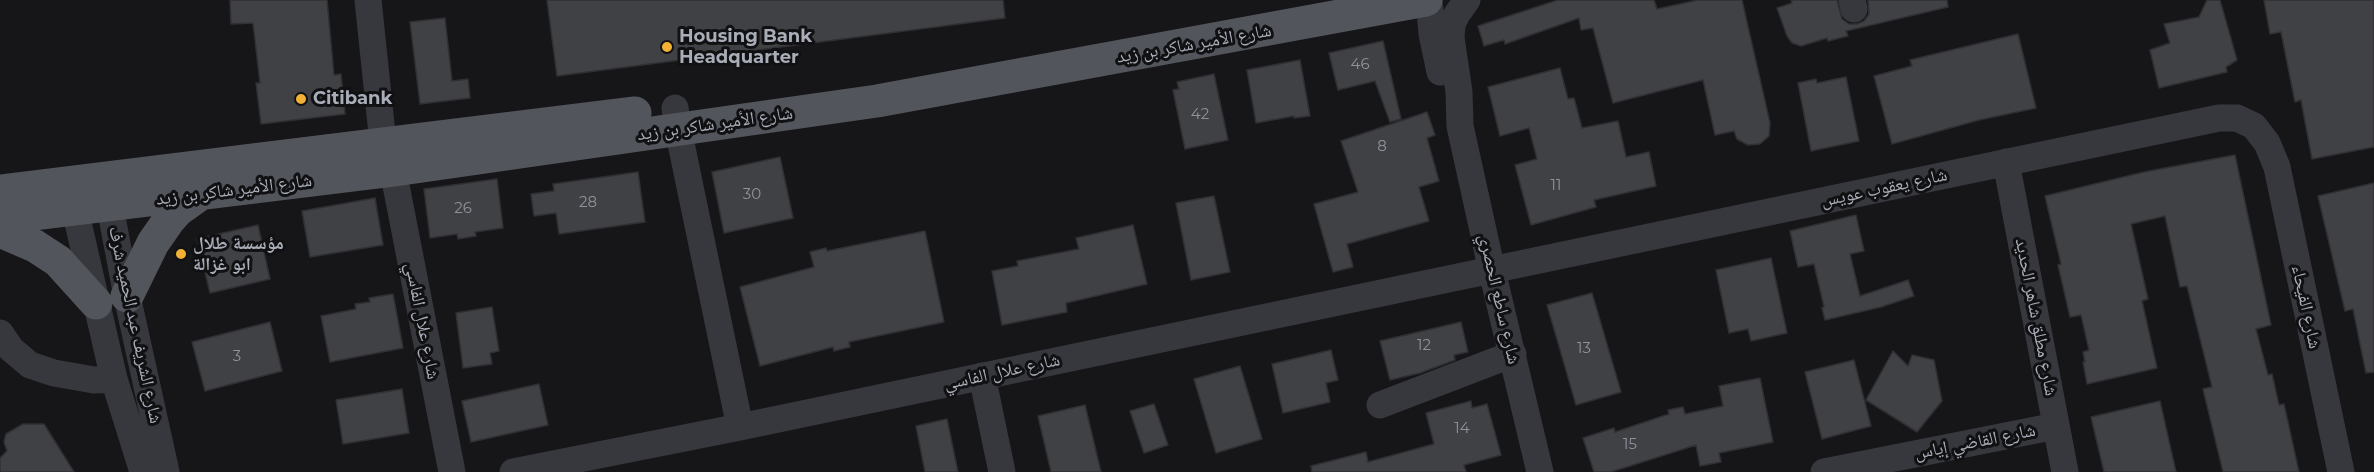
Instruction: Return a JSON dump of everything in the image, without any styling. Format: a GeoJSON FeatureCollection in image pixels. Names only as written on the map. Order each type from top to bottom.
{"type":"FeatureCollection","features":[{"type":"Feature","properties":{"kind":"main road","name":"شارع الأمير شاكر بن زيد"},"geometry":{"type":"LineString","coordinates":[[0,218],[72,196],[676,118],[1315,0]]}},
{"type":"Feature","properties":{"kind":"main road","name":"شارع الأمير شاكر بن زيد"},"geometry":{"type":"LineString","coordinates":[[676,118],[877,101],[1427,0]]}},
{"type":"Feature","properties":{"kind":"main road","name":"شارع الأمير شاكر بن زيد"},"geometry":{"type":"LineString","coordinates":[[107,192],[200,195],[388,157]]}},
{"type":"Feature","properties":{"kind":"main road","name":"شارع الأمير شاكر بن زيد"},"geometry":{"type":"LineString","coordinates":[[0,191],[72,196]]}},
{"type":"Feature","properties":{"kind":"main road"},"geometry":{"type":"LineString","coordinates":[[0,231],[35,246],[112,300],[169,220],[178,210],[200,195]]}},
{"type":"Feature","properties":{"kind":"street","name":"شارع علال الفاسي"},"geometry":{"type":"LineString","coordinates":[[368,0],[388,157],[452,472]]}},
{"type":"Feature","properties":{"kind":"street","name":"شارع ساطع الحصري"},"geometry":{"type":"LineString","coordinates":[[1427,0],[1432,34],[1446,94],[1460,126]]}},
{"type":"Feature","properties":{"kind":"street","name":"شارع ساطع الحصري"},"geometry":{"type":"LineString","coordinates":[[1467,0],[1456,14],[1451,38],[1459,92],[1460,126],[1540,472]]}},
{"type":"Feature","properties":{"kind":"street"},"geometry":{"type":"LineString","coordinates":[[676,118],[740,427]]}},
{"type":"Feature","properties":{"kind":"street","name":"شارع يعقوب عويس"},"geometry":{"type":"LineString","coordinates":[[1492,271],[2219,118],[2237,118],[2254,126],[2267,143]]}},
{"type":"Feature","properties":{"kind":"street","name":"شارع الفيحاء"},"geometry":{"type":"LineString","coordinates":[[2267,143],[2277,167],[2341,472]]}},
{"type":"Feature","properties":{"kind":"street","name":"شارع مطلق شاهر الحديد"},"geometry":{"type":"LineString","coordinates":[[2006,162],[2065,472]]}},
{"type":"Feature","properties":{"kind":"street","name":"شارع الشريف عبد الحميد شرف"},"geometry":{"type":"LineString","coordinates":[[107,192],[114,379],[143,472]]}},
{"type":"Feature","properties":{"kind":"street","name":"شارع الشريف عبد الحميد شرف"},"geometry":{"type":"LineString","coordinates":[[72,196],[112,300],[166,472]]}},
{"type":"Feature","properties":{"kind":"street","name":"شارع علال الفاسي"},"geometry":{"type":"LineString","coordinates":[[513,472],[1492,271]]}},
{"type":"Feature","properties":{"kind":"street"},"geometry":{"type":"LineString","coordinates":[[0,333],[11,349],[30,365],[54,373],[94,380],[114,379]]}},
{"type":"Feature","properties":{"kind":"street"},"geometry":{"type":"LineString","coordinates":[[1380,405],[1513,354]]}},
{"type":"Feature","properties":{"kind":"street"},"geometry":{"type":"LineString","coordinates":[[982,376],[1002,472]]}},
{"type":"Feature","properties":{"kind":"street","name":"شارع القاضي إياس"},"geometry":{"type":"LineString","coordinates":[[1824,472],[2056,426]]}},
{"type":"Feature","properties":{"kind":"building"},"geometry":{"type":"Polygon","coordinates":[[[230,0],[327,0],[334,75],[341,74],[345,114],[261,124],[256,83],[260,83],[253,23],[231,24],[230,0]]]}},
{"type":"Feature","properties":{"kind":"building","name":"Housing Bank Headquarter"},"geometry":{"type":"Polygon","coordinates":[[[547,0],[1003,0],[1005,18],[557,76],[547,0]]]}},
{"type":"Feature","properties":{"kind":"building"},"geometry":{"type":"Polygon","coordinates":[[[1558,0],[1654,0],[1657,9],[1698,0],[1742,0],[1770,123],[1769,136],[1760,144],[1748,145],[1737,139],[1734,131],[1715,135],[1703,80],[1613,103],[1593,28],[1581,30],[1579,18],[1505,44],[1504,40],[1484,46],[1478,26],[1558,0]]]}},
{"type":"Feature","properties":{"kind":"building"},"geometry":{"type":"Polygon","coordinates":[[[1791,0],[1837,0],[1842,19],[1849,24],[1864,21],[1869,14],[1868,0],[1947,0],[1948,7],[1846,31],[1848,36],[1828,41],[1827,38],[1801,46],[1792,43],[1787,36],[1777,8],[1792,3],[1791,0]]]}},
{"type":"Feature","properties":{"kind":"building"},"geometry":{"type":"Polygon","coordinates":[[[2207,0],[2220,0],[2237,60],[2226,67],[2227,72],[2159,88],[2150,50],[2170,43],[2164,24],[2199,17],[2207,0]]]}},
{"type":"Feature","properties":{"kind":"building"},"geometry":{"type":"Polygon","coordinates":[[[2264,0],[2374,0],[2374,147],[2312,159],[2301,100],[2295,102],[2281,32],[2270,34],[2264,0]]]}},
{"type":"Feature","properties":{"kind":"building"},"geometry":{"type":"Polygon","coordinates":[[[445,18],[452,81],[468,79],[470,98],[420,104],[410,22],[445,18]]]}},
{"type":"Feature","properties":{"kind":"building"},"geometry":{"type":"Polygon","coordinates":[[[2018,34],[2036,108],[1979,120],[1892,144],[1874,76],[1912,66],[1910,60],[2018,34]]]}},
{"type":"Feature","properties":{"kind":"building"},"geometry":{"type":"Polygon","coordinates":[[[1383,41],[1401,119],[1390,122],[1375,81],[1338,90],[1329,53],[1383,41]]]}},
{"type":"Feature","properties":{"kind":"building"},"geometry":{"type":"Polygon","coordinates":[[[1300,60],[1310,116],[1294,118],[1294,116],[1256,123],[1247,70],[1300,60]]]}},
{"type":"Feature","properties":{"kind":"building"},"geometry":{"type":"Polygon","coordinates":[[[1560,68],[1568,99],[1574,98],[1582,128],[1618,121],[1626,157],[1649,152],[1656,186],[1594,200],[1596,207],[1531,225],[1515,165],[1537,159],[1529,128],[1500,136],[1488,87],[1560,68]]]}},
{"type":"Feature","properties":{"kind":"building"},"geometry":{"type":"Polygon","coordinates":[[[1214,74],[1228,140],[1185,149],[1173,90],[1179,89],[1177,82],[1214,74]]]}},
{"type":"Feature","properties":{"kind":"building"},"geometry":{"type":"Polygon","coordinates":[[[1846,77],[1859,141],[1811,151],[1798,83],[1816,79],[1817,83],[1846,77]]]}},
{"type":"Feature","properties":{"kind":"building"},"geometry":{"type":"Polygon","coordinates":[[[1427,112],[1435,135],[1427,138],[1439,181],[1419,187],[1429,221],[1347,244],[1353,267],[1333,272],[1314,204],[1358,192],[1341,141],[1427,112]]]}},
{"type":"Feature","properties":{"kind":"building"},"geometry":{"type":"Polygon","coordinates":[[[2235,155],[2271,325],[2256,329],[2268,375],[2272,374],[2279,405],[2284,404],[2299,472],[2223,472],[2203,389],[2212,387],[2187,286],[2180,287],[2165,216],[2131,224],[2148,299],[2142,301],[2157,368],[2087,384],[2083,352],[2089,350],[2081,315],[2070,317],[2058,265],[2061,264],[2045,196],[2144,172],[2235,155]]]}},
{"type":"Feature","properties":{"kind":"building"},"geometry":{"type":"Polygon","coordinates":[[[780,157],[793,218],[724,233],[712,172],[780,157]]]}},
{"type":"Feature","properties":{"kind":"building"},"geometry":{"type":"Polygon","coordinates":[[[638,172],[645,222],[559,234],[556,213],[534,216],[531,194],[554,191],[553,184],[638,172]]]}},
{"type":"Feature","properties":{"kind":"building"},"geometry":{"type":"Polygon","coordinates":[[[497,179],[503,228],[475,232],[476,236],[458,239],[457,234],[430,238],[424,189],[497,179]]]}},
{"type":"Feature","properties":{"kind":"building"},"geometry":{"type":"Polygon","coordinates":[[[2374,183],[2374,372],[2366,373],[2353,309],[2345,311],[2318,196],[2374,183]]]}},
{"type":"Feature","properties":{"kind":"building"},"geometry":{"type":"Polygon","coordinates":[[[1214,196],[1230,272],[1191,280],[1176,203],[1214,196]]]}},
{"type":"Feature","properties":{"kind":"building"},"geometry":{"type":"Polygon","coordinates":[[[375,198],[383,245],[310,257],[302,211],[375,198]]]}},
{"type":"Feature","properties":{"kind":"building"},"geometry":{"type":"Polygon","coordinates":[[[1856,215],[1864,251],[1850,254],[1860,296],[1908,280],[1914,296],[1881,307],[1825,320],[1814,264],[1798,267],[1790,231],[1856,215]]]}},
{"type":"Feature","properties":{"kind":"building"},"geometry":{"type":"Polygon","coordinates":[[[258,225],[270,279],[210,293],[197,239],[258,225]]]}},
{"type":"Feature","properties":{"kind":"building"},"geometry":{"type":"Polygon","coordinates":[[[1133,225],[1147,284],[1066,303],[1067,312],[1002,325],[992,271],[1018,266],[1017,261],[1079,249],[1076,238],[1133,225]]]}},
{"type":"Feature","properties":{"kind":"building"},"geometry":{"type":"Polygon","coordinates":[[[925,231],[944,322],[849,342],[850,347],[834,351],[833,347],[760,366],[740,287],[814,267],[810,252],[826,248],[827,251],[925,231]]]}},
{"type":"Feature","properties":{"kind":"building"},"geometry":{"type":"Polygon","coordinates":[[[1771,258],[1787,333],[1751,341],[1748,329],[1729,333],[1716,270],[1771,258]]]}},
{"type":"Feature","properties":{"kind":"building"},"geometry":{"type":"Polygon","coordinates":[[[1592,293],[1621,392],[1576,405],[1547,305],[1592,293]]]}},
{"type":"Feature","properties":{"kind":"building"},"geometry":{"type":"Polygon","coordinates":[[[393,294],[403,348],[330,362],[321,316],[356,309],[355,304],[370,302],[369,298],[393,294]]]}},
{"type":"Feature","properties":{"kind":"building"},"geometry":{"type":"Polygon","coordinates":[[[492,307],[499,351],[490,353],[492,364],[463,368],[456,313],[492,307]]]}},
{"type":"Feature","properties":{"kind":"building"},"geometry":{"type":"Polygon","coordinates":[[[270,322],[282,371],[205,391],[192,342],[270,322]]]}},
{"type":"Feature","properties":{"kind":"building"},"geometry":{"type":"Polygon","coordinates":[[[1461,322],[1468,352],[1454,355],[1455,360],[1420,373],[1390,380],[1380,341],[1461,322]]]}},
{"type":"Feature","properties":{"kind":"building"},"geometry":{"type":"Polygon","coordinates":[[[1331,350],[1338,380],[1326,383],[1330,402],[1283,413],[1272,364],[1331,350]]]}},
{"type":"Feature","properties":{"kind":"building"},"geometry":{"type":"Polygon","coordinates":[[[1893,351],[1908,366],[1912,355],[1934,360],[1942,401],[1917,432],[1866,400],[1893,351]]]}},
{"type":"Feature","properties":{"kind":"building"},"geometry":{"type":"Polygon","coordinates":[[[1854,360],[1871,426],[1822,439],[1805,372],[1854,360]]]}},
{"type":"Feature","properties":{"kind":"building"},"geometry":{"type":"Polygon","coordinates":[[[1240,366],[1262,439],[1216,453],[1194,379],[1240,366]]]}},
{"type":"Feature","properties":{"kind":"building"},"geometry":{"type":"Polygon","coordinates":[[[1760,378],[1773,442],[1719,453],[1721,462],[1700,466],[1696,445],[1611,472],[1594,472],[1583,438],[1614,428],[1615,432],[1669,414],[1668,410],[1683,407],[1685,414],[1723,406],[1719,386],[1760,378]]]}},
{"type":"Feature","properties":{"kind":"building"},"geometry":{"type":"Polygon","coordinates":[[[539,384],[548,425],[471,442],[462,401],[539,384]]]}},
{"type":"Feature","properties":{"kind":"building"},"geometry":{"type":"Polygon","coordinates":[[[402,389],[409,433],[343,444],[336,400],[402,389]]]}},
{"type":"Feature","properties":{"kind":"building"},"geometry":{"type":"Polygon","coordinates":[[[1471,401],[1472,408],[1487,404],[1501,455],[1464,465],[1466,472],[1312,472],[1311,466],[1366,452],[1368,462],[1434,444],[1426,413],[1471,401]]]}},
{"type":"Feature","properties":{"kind":"building"},"geometry":{"type":"Polygon","coordinates":[[[2160,401],[2176,472],[2104,472],[2091,417],[2160,401]]]}},
{"type":"Feature","properties":{"kind":"building"},"geometry":{"type":"Polygon","coordinates":[[[1154,404],[1168,445],[1144,453],[1130,411],[1154,404]]]}},
{"type":"Feature","properties":{"kind":"building"},"geometry":{"type":"Polygon","coordinates":[[[1085,405],[1101,472],[1051,472],[1038,416],[1085,405]]]}},
{"type":"Feature","properties":{"kind":"building"},"geometry":{"type":"Polygon","coordinates":[[[947,419],[958,472],[925,472],[916,426],[947,419]]]}},
{"type":"Feature","properties":{"kind":"building"},"geometry":{"type":"Polygon","coordinates":[[[23,424],[44,424],[74,472],[0,472],[0,458],[7,451],[4,442],[6,434],[23,424]]]}},
{"type":"Feature","properties":{"kind":"place","name":"Housing Bank Headquarter"},"geometry":{"type":"Point","coordinates":[667,47]}},
{"type":"Feature","properties":{"kind":"place","name":"Citibank"},"geometry":{"type":"Point","coordinates":[301,99]}},
{"type":"Feature","properties":{"kind":"place","name":"مؤسسة طلال ابو غزالة"},"geometry":{"type":"Point","coordinates":[181,254]}}]}
